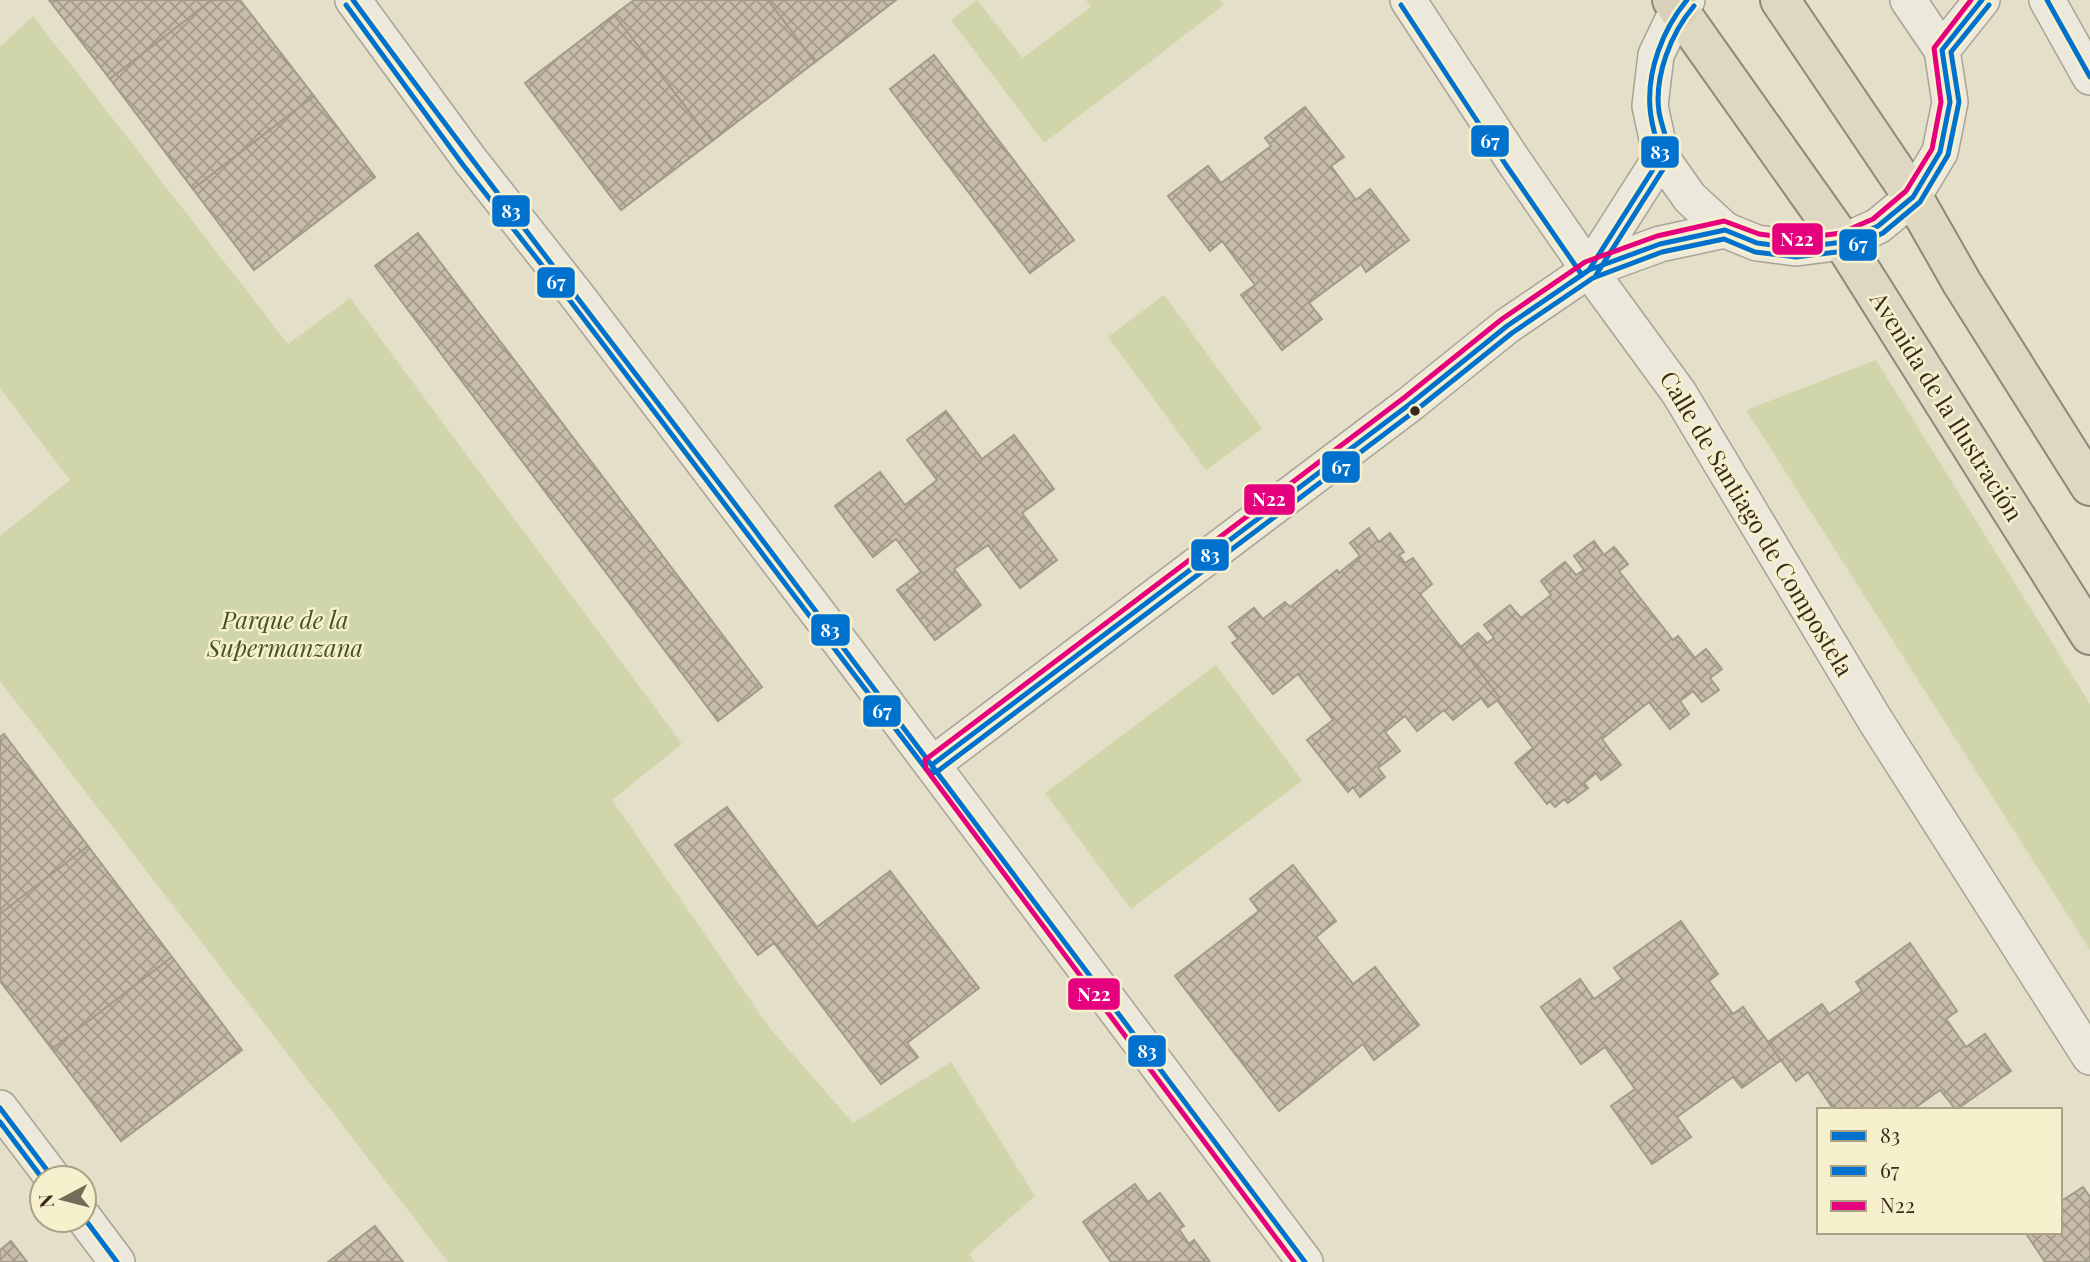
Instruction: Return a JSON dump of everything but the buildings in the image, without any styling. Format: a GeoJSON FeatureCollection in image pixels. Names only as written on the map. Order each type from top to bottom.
{"type":"FeatureCollection","features":[{"type":"Feature","properties":{"kind":"highway"},"geometry":{"type":"LineString","coordinates":[[1780,0],[1913,197],[1962,283],[2090,486]]}},
{"type":"Feature","properties":{"kind":"highway","name":"Avenida de la Ilustración"},"geometry":{"type":"LineString","coordinates":[[1679,3],[1843,242],[2090,635]]}},
{"type":"Feature","properties":{"kind":"street"},"geometry":{"type":"LineString","coordinates":[[353,0],[470,160],[578,297],[933,764],[1305,1262]]}},
{"type":"Feature","properties":{"kind":"street","name":"Calle de Santiago de Compostela"},"geometry":{"type":"LineString","coordinates":[[1408,0],[1473,101],[1589,270],[1679,393],[1875,720],[2090,1057]]}},
{"type":"Feature","properties":{"kind":"street"},"geometry":{"type":"LineString","coordinates":[[1679,3],[1656,55],[1653,80],[1650,106],[1661,157],[1690,198],[1725,230],[1757,243],[1796,248],[1843,242],[1878,226],[1913,197],[1940,152],[1950,102],[1942,50],[1908,0]]}},
{"type":"Feature","properties":{"kind":"street"},"geometry":{"type":"LineString","coordinates":[[1942,50],[1982,0]]}},
{"type":"Feature","properties":{"kind":"street"},"geometry":{"type":"LineString","coordinates":[[2047,0],[2090,77]]}},
{"type":"Feature","properties":{"kind":"street"},"geometry":{"type":"LineString","coordinates":[[1589,270],[1661,157]]}},
{"type":"Feature","properties":{"kind":"street"},"geometry":{"type":"LineString","coordinates":[[933,764],[1409,404],[1507,326],[1589,270],[1660,244],[1725,230]]}},
{"type":"Feature","properties":{"kind":"street"},"geometry":{"type":"LineString","coordinates":[[0,1108],[42,1164]]}},
{"type":"Feature","properties":{"kind":"street"},"geometry":{"type":"LineString","coordinates":[[96,1234],[117,1262]]}},
{"type":"Feature","properties":{"kind":"green space"},"geometry":{"type":"Polygon","coordinates":[[[977,0],[1023,58],[1091,7],[1086,0],[1220,0],[1224,5],[1044,143],[951,20],[977,0]]]}},
{"type":"Feature","properties":{"kind":"green space","name":"Parque de la Supermanzana"},"geometry":{"type":"Polygon","coordinates":[[[33,16],[288,344],[350,298],[682,744],[612,800],[769,1027],[853,1123],[951,1062],[1035,1196],[969,1254],[975,1262],[448,1262],[0,681],[0,536],[70,480],[0,388],[0,47],[33,16]]]}},
{"type":"Feature","properties":{"kind":"green space"},"geometry":{"type":"Polygon","coordinates":[[[1164,295],[1262,429],[1206,470],[1108,337],[1164,295]]]}},
{"type":"Feature","properties":{"kind":"green space"},"geometry":{"type":"Polygon","coordinates":[[[1876,360],[2090,704],[2090,950],[1746,410],[1876,360]]]}},
{"type":"Feature","properties":{"kind":"green space"},"geometry":{"type":"Polygon","coordinates":[[[1216,665],[1302,781],[1131,909],[1045,793],[1216,665]]]}},
{"type":"Feature","properties":{"kind":"transit line","name":"83"},"geometry":{"type":"LineString","coordinates":[[353,0],[1305,1262]]}},
{"type":"Feature","properties":{"kind":"transit line","name":"83"},"geometry":{"type":"LineString","coordinates":[[1570,283],[1589,270],[1661,157],[1651,114],[1651,79],[1664,37],[1687,0]]}},
{"type":"Feature","properties":{"kind":"transit line","name":"N22"},"geometry":{"type":"LineString","coordinates":[[1294,1262],[926,769],[925,760],[1405,397],[1502,319],[1585,262],[1657,236],[1724,221],[1759,234],[1796,239],[1841,233],[1873,219],[1906,191],[1932,149],[1941,102],[1934,48],[1971,0]]}},
{"type":"Feature","properties":{"kind":"transit line","name":"83"},"geometry":{"type":"LineString","coordinates":[[933,764],[1410,404],[1507,326],[1589,270],[1660,244],[1725,230],[1757,243],[1796,248],[1843,242],[1878,226],[1913,197],[1940,152],[1950,102],[1942,50],[1982,0]]}},
{"type":"Feature","properties":{"kind":"transit line","name":"83"},"geometry":{"type":"LineString","coordinates":[[2047,0],[2090,77]]}},
{"type":"Feature","properties":{"kind":"transit line","name":"67"},"geometry":{"type":"LineString","coordinates":[[346,5],[463,165],[571,302],[926,769],[933,773],[1415,411],[1512,333],[1593,278],[1662,252],[1724,239],[1755,252],[1796,257],[1845,251],[1883,233],[1920,202],[1948,155],[1959,102],[1951,52],[1989,5]]}},
{"type":"Feature","properties":{"kind":"transit line","name":"67"},"geometry":{"type":"LineString","coordinates":[[1401,5],[1582,275]]}},
{"type":"Feature","properties":{"kind":"transit line","name":"67"},"geometry":{"type":"LineString","coordinates":[[1596,275],[1669,160],[1659,112],[1659,84],[1672,42],[1694,6]]}},
{"type":"Feature","properties":{"kind":"transit line","name":"83"},"geometry":{"type":"LineString","coordinates":[[0,1108],[42,1164]]}},
{"type":"Feature","properties":{"kind":"transit line","name":"67"},"geometry":{"type":"LineString","coordinates":[[0,1122],[32,1164]]}},
{"type":"Feature","properties":{"kind":"transit line","name":"83"},"geometry":{"type":"LineString","coordinates":[[96,1234],[117,1262]]}}]}
